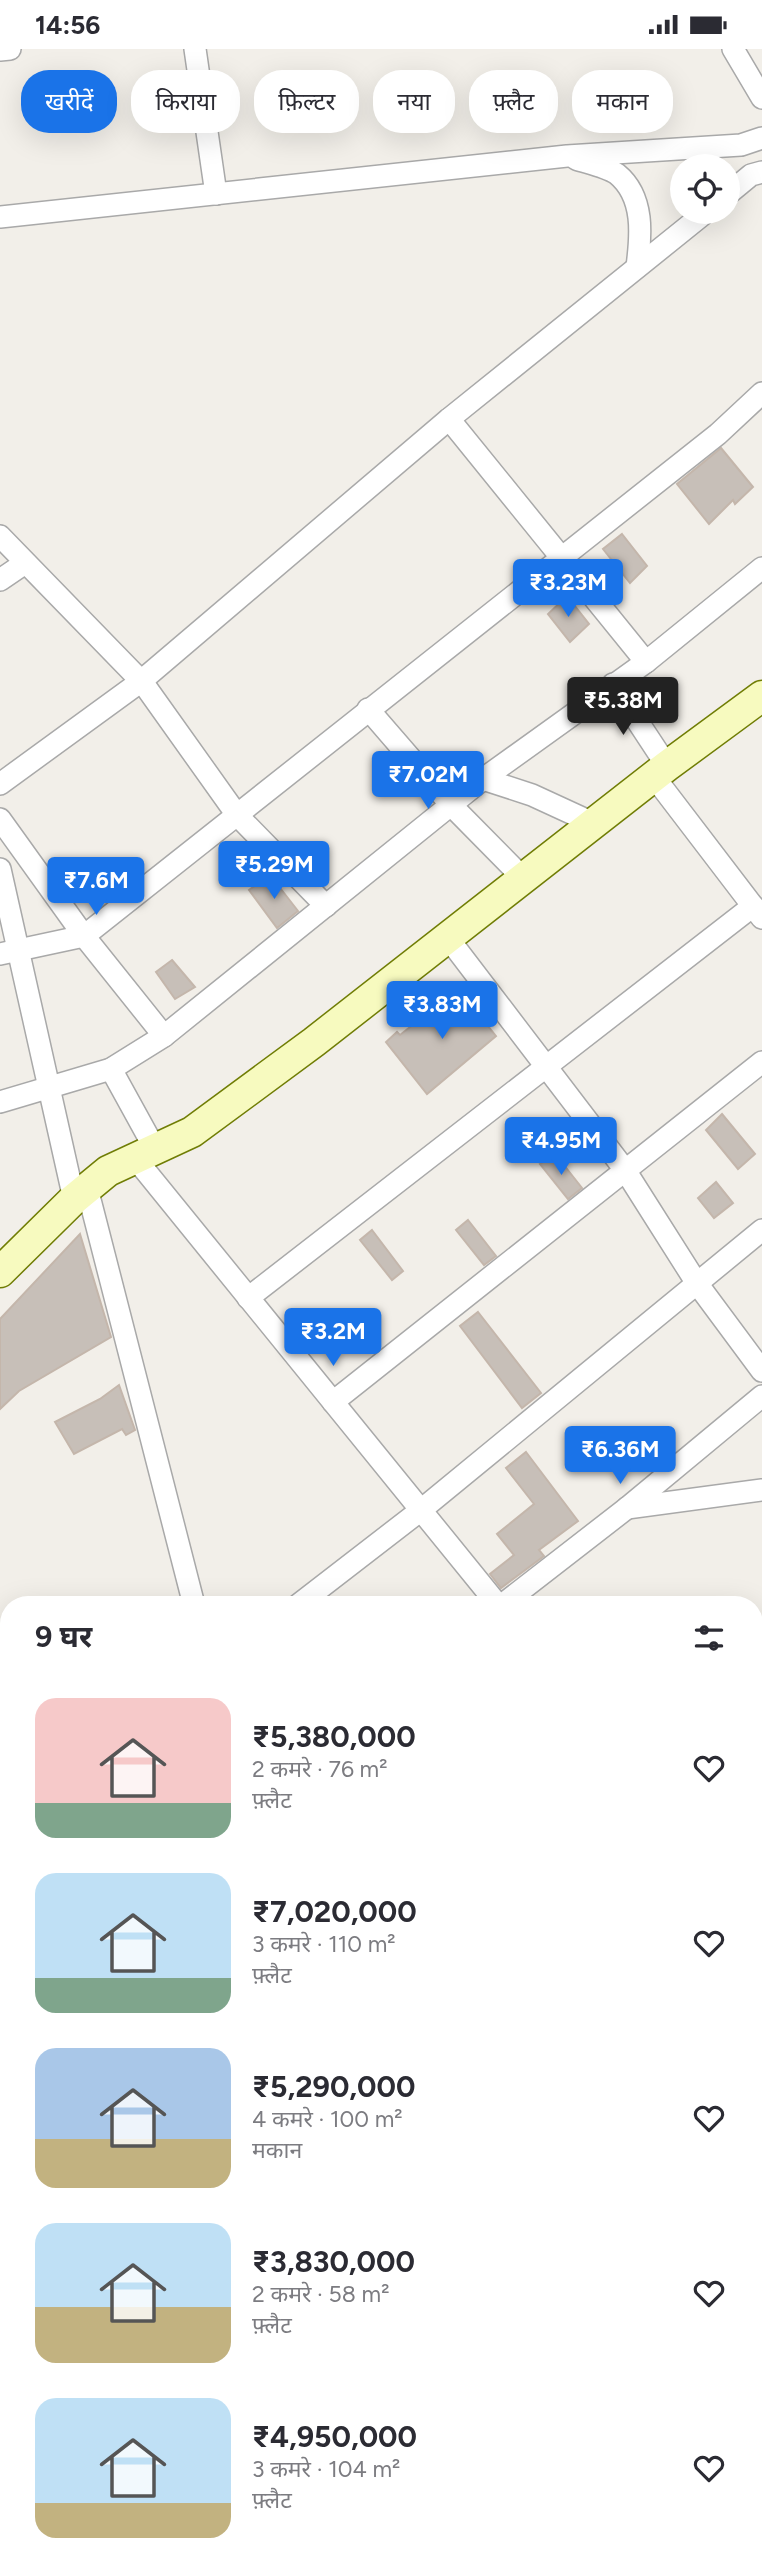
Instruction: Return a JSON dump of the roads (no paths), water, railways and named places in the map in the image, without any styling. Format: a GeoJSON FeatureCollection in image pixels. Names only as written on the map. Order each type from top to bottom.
{"type":"FeatureCollection","features":[{"type":"Feature","properties":{"kind":"street"},"geometry":{"type":"LineString","coordinates":[[0,50],[10,49]]}},
{"type":"Feature","properties":{"kind":"street"},"geometry":{"type":"LineString","coordinates":[[195,49],[216,194]]}},
{"type":"Feature","properties":{"kind":"street"},"geometry":{"type":"LineString","coordinates":[[733,49],[762,98]]}},
{"type":"Feature","properties":{"kind":"street"},"geometry":{"type":"LineString","coordinates":[[0,217],[567,156],[741,145],[762,138]]}},
{"type":"Feature","properties":{"kind":"street"},"geometry":{"type":"LineString","coordinates":[[740,186],[757,174],[741,145]]}},
{"type":"Feature","properties":{"kind":"street"},"geometry":{"type":"LineString","coordinates":[[567,156],[617,174],[635,200],[641,231],[637,267]]}},
{"type":"Feature","properties":{"kind":"street"},"geometry":{"type":"LineString","coordinates":[[0,784],[140,682],[449,419],[691,224]]}},
{"type":"Feature","properties":{"kind":"street"},"geometry":{"type":"LineString","coordinates":[[9,951],[84,936],[718,434],[762,394]]}},
{"type":"Feature","properties":{"kind":"street"},"geometry":{"type":"LineString","coordinates":[[449,419],[646,662]]}},
{"type":"Feature","properties":{"kind":"street"},"geometry":{"type":"LineString","coordinates":[[0,536],[140,682],[237,815],[326,906]]}},
{"type":"Feature","properties":{"kind":"street"},"geometry":{"type":"LineString","coordinates":[[0,580],[26,562]]}},
{"type":"Feature","properties":{"kind":"street"},"geometry":{"type":"LineString","coordinates":[[0,1102],[111,1069],[164,1036],[483,779],[646,662],[762,568]]}},
{"type":"Feature","properties":{"kind":"street"},"geometry":{"type":"LineString","coordinates":[[248,1297],[546,1067],[757,912],[661,772],[613,684]]}},
{"type":"Feature","properties":{"kind":"street"},"geometry":{"type":"LineString","coordinates":[[0,1272],[81,1193],[108,1171],[192,1132],[762,696]]}},
{"type":"Feature","properties":{"kind":"street"},"geometry":{"type":"LineString","coordinates":[[368,709],[451,805],[524,879]]}},
{"type":"Feature","properties":{"kind":"street"},"geometry":{"type":"LineString","coordinates":[[483,779],[542,799],[595,824]]}},
{"type":"Feature","properties":{"kind":"street"},"geometry":{"type":"LineString","coordinates":[[0,819],[84,936],[164,1036]]}},
{"type":"Feature","properties":{"kind":"street"},"geometry":{"type":"LineString","coordinates":[[0,869],[9,951],[81,1193],[192,1596]]}},
{"type":"Feature","properties":{"kind":"street"},"geometry":{"type":"LineString","coordinates":[[447,938],[625,1170],[696,1282],[762,1371]]}},
{"type":"Feature","properties":{"kind":"street"},"geometry":{"type":"LineString","coordinates":[[333,1402],[762,1062]]}},
{"type":"Feature","properties":{"kind":"street"},"geometry":{"type":"LineString","coordinates":[[111,1069],[145,1154],[248,1297],[493,1596]]}},
{"type":"Feature","properties":{"kind":"street"},"geometry":{"type":"LineString","coordinates":[[310,1596],[421,1510],[762,1230]]}},
{"type":"Feature","properties":{"kind":"street"},"geometry":{"type":"LineString","coordinates":[[512,1596],[627,1508],[762,1396]]}},
{"type":"Feature","properties":{"kind":"street"},"geometry":{"type":"LineString","coordinates":[[627,1508],[762,1490]]}}]}
